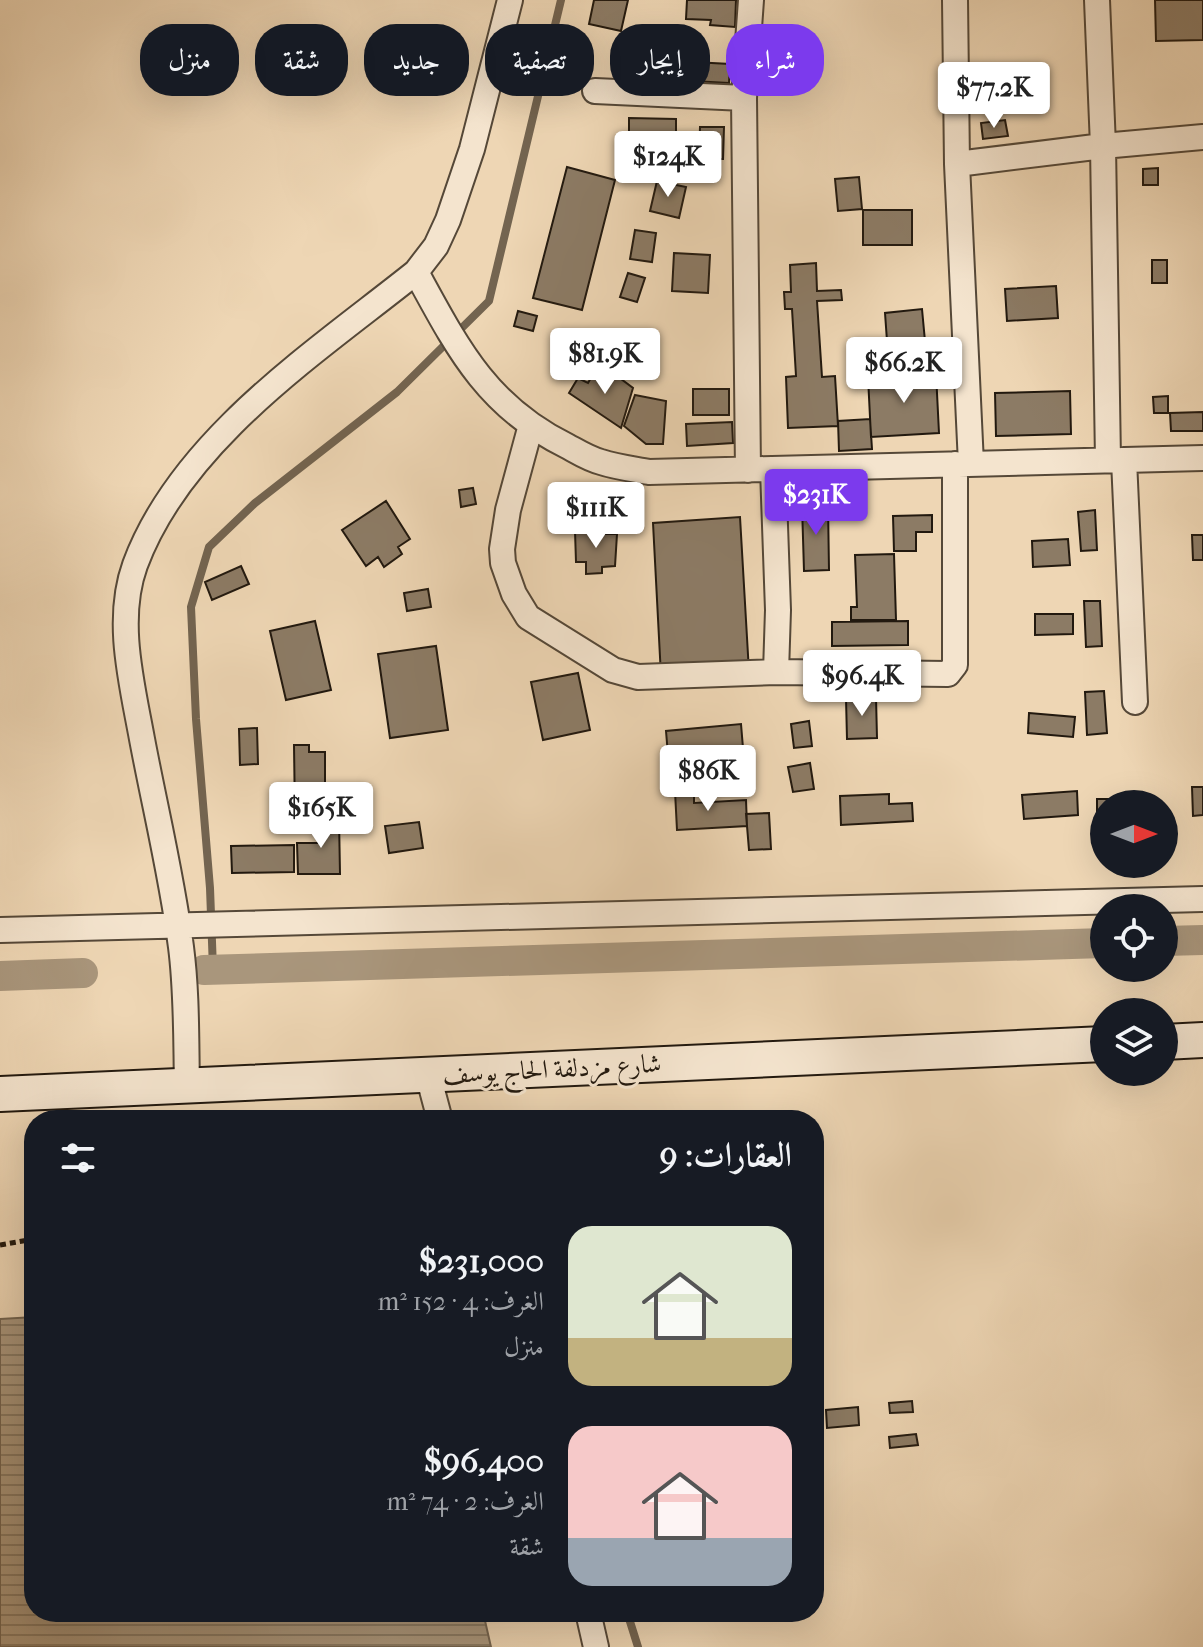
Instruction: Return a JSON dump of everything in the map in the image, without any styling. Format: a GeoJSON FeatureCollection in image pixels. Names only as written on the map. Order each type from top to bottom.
{"type":"FeatureCollection","features":[{"type":"Feature","properties":{"kind":"street"},"geometry":{"type":"LineString","coordinates":[[187,1086],[184,982],[177,924],[130,674],[127,599],[134,567],[159,515],[191,469],[226,431],[262,396],[416,272],[436,246],[472,149],[510,0]]}},
{"type":"Feature","properties":{"kind":"street"},"geometry":{"type":"LineString","coordinates":[[748,470],[744,98],[751,0]]}},
{"type":"Feature","properties":{"kind":"street"},"geometry":{"type":"LineString","coordinates":[[531,425],[508,510],[503,563],[514,594],[528,617],[613,670],[638,677],[776,672],[948,674],[953,670],[963,464],[955,0]]}},
{"type":"Feature","properties":{"kind":"street"},"geometry":{"type":"LineString","coordinates":[[1097,0],[1116,460],[1135,702]]}},
{"type":"Feature","properties":{"kind":"street"},"geometry":{"type":"LineString","coordinates":[[595,91],[744,98]]}},
{"type":"Feature","properties":{"kind":"street"},"geometry":{"type":"LineString","coordinates":[[957,164],[1203,137]]}},
{"type":"Feature","properties":{"kind":"street"},"geometry":{"type":"LineString","coordinates":[[416,272],[460,353],[485,385],[531,425],[598,462],[649,472],[1203,458]]}},
{"type":"Feature","properties":{"kind":"street"},"geometry":{"type":"LineString","coordinates":[[773,469],[778,610],[776,672]]}},
{"type":"Feature","properties":{"kind":"street"},"geometry":{"type":"LineString","coordinates":[[0,930],[1203,899]]}},
{"type":"Feature","properties":{"kind":"street"},"geometry":{"type":"LineString","coordinates":[[1178,1041],[1203,1040]]}},
{"type":"Feature","properties":{"kind":"street","name":"شارع مزدلفة الحاج يوسف"},"geometry":{"type":"LineString","coordinates":[[0,1094],[1090,1045]]}},
{"type":"Feature","properties":{"kind":"street"},"geometry":{"type":"LineString","coordinates":[[428,1075],[437,1110]]}},
{"type":"Feature","properties":{"kind":"street"},"geometry":{"type":"LineString","coordinates":[[590,1622],[596,1647]]}},
{"type":"Feature","properties":{"kind":"path"},"geometry":{"type":"LineString","coordinates":[[0,1245],[24,1241]]}},
{"type":"Feature","properties":{"kind":"shaded area"},"geometry":{"type":"Polygon","coordinates":[[[24,1318],[24,1622],[485,1622],[491,1647],[0,1647],[0,1319],[24,1318]]]}},
{"type":"Feature","properties":{"kind":"building"},"geometry":{"type":"Polygon","coordinates":[[[594,0],[628,0],[623,24],[610,24],[610,29],[589,24],[594,0]]]}},
{"type":"Feature","properties":{"kind":"building"},"geometry":{"type":"Polygon","coordinates":[[[687,0],[736,0],[735,24],[710,25],[711,20],[686,19],[687,0]]]}},
{"type":"Feature","properties":{"kind":"building"},"geometry":{"type":"Polygon","coordinates":[[[1155,0],[1203,0],[1203,40],[1156,41],[1155,0]]]}},
{"type":"Feature","properties":{"kind":"building"},"geometry":{"type":"Polygon","coordinates":[[[710,63],[726,64],[726,83],[710,82],[710,63]]]}},
{"type":"Feature","properties":{"kind":"building"},"geometry":{"type":"Polygon","coordinates":[[[629,118],[676,119],[676,145],[629,144],[629,118]]]}},
{"type":"Feature","properties":{"kind":"building"},"geometry":{"type":"Polygon","coordinates":[[[1005,120],[1008,136],[983,139],[981,123],[1005,120]]]}},
{"type":"Feature","properties":{"kind":"building"},"geometry":{"type":"Polygon","coordinates":[[[700,127],[724,127],[723,159],[699,159],[700,127]]]}},
{"type":"Feature","properties":{"kind":"building"},"geometry":{"type":"Polygon","coordinates":[[[567,167],[615,180],[582,310],[533,298],[567,167]]]}},
{"type":"Feature","properties":{"kind":"building"},"geometry":{"type":"Polygon","coordinates":[[[1158,168],[1158,185],[1143,185],[1143,169],[1158,168]]]}},
{"type":"Feature","properties":{"kind":"building"},"geometry":{"type":"Polygon","coordinates":[[[859,177],[862,209],[838,211],[835,179],[859,177]]]}},
{"type":"Feature","properties":{"kind":"building"},"geometry":{"type":"Polygon","coordinates":[[[657,181],[686,187],[679,218],[650,211],[657,181]]]}},
{"type":"Feature","properties":{"kind":"building"},"geometry":{"type":"Polygon","coordinates":[[[863,210],[912,210],[912,245],[863,245],[863,210]]]}},
{"type":"Feature","properties":{"kind":"building"},"geometry":{"type":"Polygon","coordinates":[[[635,230],[656,233],[652,262],[630,259],[635,230]]]}},
{"type":"Feature","properties":{"kind":"building"},"geometry":{"type":"Polygon","coordinates":[[[674,253],[710,255],[708,293],[672,291],[674,253]]]}},
{"type":"Feature","properties":{"kind":"building"},"geometry":{"type":"Polygon","coordinates":[[[1152,260],[1167,260],[1167,283],[1152,283],[1152,260]]]}},
{"type":"Feature","properties":{"kind":"building"},"geometry":{"type":"Polygon","coordinates":[[[816,263],[817,291],[841,290],[842,300],[817,301],[822,377],[835,376],[838,426],[788,428],[786,377],[796,376],[792,309],[785,309],[784,292],[791,292],[790,265],[816,263]]]}},
{"type":"Feature","properties":{"kind":"building"},"geometry":{"type":"Polygon","coordinates":[[[628,273],[645,278],[637,302],[620,297],[628,273]]]}},
{"type":"Feature","properties":{"kind":"building"},"geometry":{"type":"Polygon","coordinates":[[[1056,286],[1058,318],[1007,321],[1005,289],[1056,286]]]}},
{"type":"Feature","properties":{"kind":"building"},"geometry":{"type":"Polygon","coordinates":[[[922,309],[926,352],[888,355],[885,313],[922,309]]]}},
{"type":"Feature","properties":{"kind":"building"},"geometry":{"type":"Polygon","coordinates":[[[518,311],[537,316],[533,331],[514,326],[518,311]]]}},
{"type":"Feature","properties":{"kind":"building"},"geometry":{"type":"Polygon","coordinates":[[[605,367],[633,388],[621,428],[569,393],[578,378],[588,383],[592,376],[598,379],[605,367]]]}},
{"type":"Feature","properties":{"kind":"building"},"geometry":{"type":"Polygon","coordinates":[[[936,373],[939,433],[871,437],[868,377],[936,373]]]}},
{"type":"Feature","properties":{"kind":"building"},"geometry":{"type":"Polygon","coordinates":[[[693,389],[729,389],[729,415],[693,415],[693,389]]]}},
{"type":"Feature","properties":{"kind":"building"},"geometry":{"type":"Polygon","coordinates":[[[1070,391],[1071,434],[996,436],[995,393],[1070,391]]]}},
{"type":"Feature","properties":{"kind":"building"},"geometry":{"type":"Polygon","coordinates":[[[635,395],[666,401],[663,444],[646,444],[624,426],[635,395]]]}},
{"type":"Feature","properties":{"kind":"building"},"geometry":{"type":"Polygon","coordinates":[[[1168,396],[1168,413],[1154,413],[1153,397],[1168,396]]]}},
{"type":"Feature","properties":{"kind":"building"},"geometry":{"type":"Polygon","coordinates":[[[1203,412],[1203,431],[1171,431],[1170,413],[1203,412]]]}},
{"type":"Feature","properties":{"kind":"building"},"geometry":{"type":"Polygon","coordinates":[[[870,419],[872,449],[839,451],[838,421],[870,419]]]}},
{"type":"Feature","properties":{"kind":"building"},"geometry":{"type":"Polygon","coordinates":[[[732,422],[733,443],[687,446],[686,424],[732,422]]]}},
{"type":"Feature","properties":{"kind":"building"},"geometry":{"type":"Polygon","coordinates":[[[473,488],[476,504],[461,507],[459,490],[473,488]]]}},
{"type":"Feature","properties":{"kind":"building"},"geometry":{"type":"Polygon","coordinates":[[[386,501],[410,539],[398,547],[402,554],[384,567],[378,557],[366,566],[342,530],[386,501]]]}},
{"type":"Feature","properties":{"kind":"building"},"geometry":{"type":"Polygon","coordinates":[[[828,504],[829,570],[804,571],[802,505],[828,504]]]}},
{"type":"Feature","properties":{"kind":"building"},"geometry":{"type":"Polygon","coordinates":[[[1095,510],[1097,550],[1081,551],[1078,512],[1095,510]]]}},
{"type":"Feature","properties":{"kind":"building"},"geometry":{"type":"Polygon","coordinates":[[[932,515],[932,532],[916,532],[916,551],[894,551],[893,516],[932,515]]]}},
{"type":"Feature","properties":{"kind":"building"},"geometry":{"type":"Polygon","coordinates":[[[740,517],[749,672],[661,676],[653,523],[740,517]]]}},
{"type":"Feature","properties":{"kind":"building"},"geometry":{"type":"Polygon","coordinates":[[[575,531],[617,534],[615,566],[602,567],[602,573],[586,574],[586,562],[576,562],[575,531]]]}},
{"type":"Feature","properties":{"kind":"building"},"geometry":{"type":"Polygon","coordinates":[[[1192,535],[1203,535],[1203,560],[1193,560],[1192,535]]]}},
{"type":"Feature","properties":{"kind":"building"},"geometry":{"type":"Polygon","coordinates":[[[1068,539],[1070,565],[1033,567],[1032,541],[1068,539]]]}},
{"type":"Feature","properties":{"kind":"building"},"geometry":{"type":"Polygon","coordinates":[[[894,554],[896,620],[851,620],[851,607],[857,607],[855,555],[894,554]]]}},
{"type":"Feature","properties":{"kind":"building"},"geometry":{"type":"Polygon","coordinates":[[[241,566],[249,584],[212,600],[205,582],[241,566]]]}},
{"type":"Feature","properties":{"kind":"building"},"geometry":{"type":"Polygon","coordinates":[[[428,589],[431,607],[407,611],[404,593],[428,589]]]}},
{"type":"Feature","properties":{"kind":"building"},"geometry":{"type":"Polygon","coordinates":[[[1084,601],[1100,601],[1102,646],[1086,647],[1084,601]]]}},
{"type":"Feature","properties":{"kind":"building"},"geometry":{"type":"Polygon","coordinates":[[[1035,614],[1073,614],[1073,634],[1035,635],[1035,614]]]}},
{"type":"Feature","properties":{"kind":"building"},"geometry":{"type":"Polygon","coordinates":[[[315,621],[331,690],[286,700],[270,631],[315,621]]]}},
{"type":"Feature","properties":{"kind":"building"},"geometry":{"type":"Polygon","coordinates":[[[908,621],[908,645],[832,646],[832,622],[908,621]]]}},
{"type":"Feature","properties":{"kind":"building"},"geometry":{"type":"Polygon","coordinates":[[[436,646],[448,730],[390,738],[378,654],[436,646]]]}},
{"type":"Feature","properties":{"kind":"building"},"geometry":{"type":"Polygon","coordinates":[[[578,673],[590,730],[543,740],[531,682],[578,673]]]}},
{"type":"Feature","properties":{"kind":"building"},"geometry":{"type":"Polygon","coordinates":[[[1104,691],[1107,733],[1087,735],[1085,692],[1104,691]]]}},
{"type":"Feature","properties":{"kind":"building"},"geometry":{"type":"Polygon","coordinates":[[[876,697],[877,738],[847,739],[846,698],[876,697]]]}},
{"type":"Feature","properties":{"kind":"building"},"geometry":{"type":"Polygon","coordinates":[[[1029,713],[1075,717],[1073,737],[1028,733],[1029,713]]]}},
{"type":"Feature","properties":{"kind":"building"},"geometry":{"type":"Polygon","coordinates":[[[809,721],[812,746],[794,748],[791,724],[809,721]]]}},
{"type":"Feature","properties":{"kind":"building"},"geometry":{"type":"Polygon","coordinates":[[[741,724],[743,748],[668,755],[666,731],[741,724]]]}},
{"type":"Feature","properties":{"kind":"building"},"geometry":{"type":"Polygon","coordinates":[[[257,728],[258,764],[240,765],[239,729],[257,728]]]}},
{"type":"Feature","properties":{"kind":"building"},"geometry":{"type":"Polygon","coordinates":[[[294,745],[309,745],[309,752],[325,752],[325,798],[311,798],[311,816],[295,817],[294,745]]]}},
{"type":"Feature","properties":{"kind":"building"},"geometry":{"type":"Polygon","coordinates":[[[810,763],[814,789],[793,792],[788,767],[810,763]]]}},
{"type":"Feature","properties":{"kind":"building"},"geometry":{"type":"Polygon","coordinates":[[[1192,787],[1203,787],[1203,815],[1193,816],[1192,787]]]}},
{"type":"Feature","properties":{"kind":"building"},"geometry":{"type":"Polygon","coordinates":[[[675,791],[694,791],[694,803],[746,800],[747,826],[677,830],[675,791]]]}},
{"type":"Feature","properties":{"kind":"building"},"geometry":{"type":"Polygon","coordinates":[[[1077,791],[1078,815],[1024,819],[1022,795],[1077,791]]]}},
{"type":"Feature","properties":{"kind":"building"},"geometry":{"type":"Polygon","coordinates":[[[889,794],[889,804],[912,803],[913,821],[841,825],[840,796],[889,794]]]}},
{"type":"Feature","properties":{"kind":"building"},"geometry":{"type":"Polygon","coordinates":[[[769,813],[771,849],[749,850],[746,814],[769,813]]]}},
{"type":"Feature","properties":{"kind":"building"},"geometry":{"type":"Polygon","coordinates":[[[318,818],[339,818],[340,874],[298,874],[297,843],[318,843],[318,818]]]}},
{"type":"Feature","properties":{"kind":"building"},"geometry":{"type":"Polygon","coordinates":[[[419,822],[423,848],[389,853],[385,826],[419,822]]]}},
{"type":"Feature","properties":{"kind":"building"},"geometry":{"type":"Polygon","coordinates":[[[294,845],[294,872],[232,873],[231,846],[294,845]]]}},
{"type":"Feature","properties":{"kind":"building"},"geometry":{"type":"Polygon","coordinates":[[[912,1401],[913,1412],[890,1413],[889,1403],[912,1401]]]}},
{"type":"Feature","properties":{"kind":"building"},"geometry":{"type":"Polygon","coordinates":[[[858,1407],[859,1425],[827,1428],[826,1410],[858,1407]]]}},
{"type":"Feature","properties":{"kind":"building"},"geometry":{"type":"Polygon","coordinates":[[[916,1434],[918,1445],[890,1448],[889,1437],[916,1434]]]}},
{"type":"Feature","properties":{"kind":"waterway"},"geometry":{"type":"LineString","coordinates":[[213,969],[191,607],[209,547],[255,503],[397,392],[489,301],[561,0]]}},
{"type":"Feature","properties":{"kind":"waterway"},"geometry":{"type":"LineString","coordinates":[[1178,941],[1203,940]]}},
{"type":"Feature","properties":{"kind":"waterway"},"geometry":{"type":"LineString","coordinates":[[204,970],[1090,943]]}},
{"type":"Feature","properties":{"kind":"waterway"},"geometry":{"type":"LineString","coordinates":[[0,976],[83,973]]}},
{"type":"Feature","properties":{"kind":"waterway"},"geometry":{"type":"LineString","coordinates":[[630,1622],[638,1647]]}}]}
